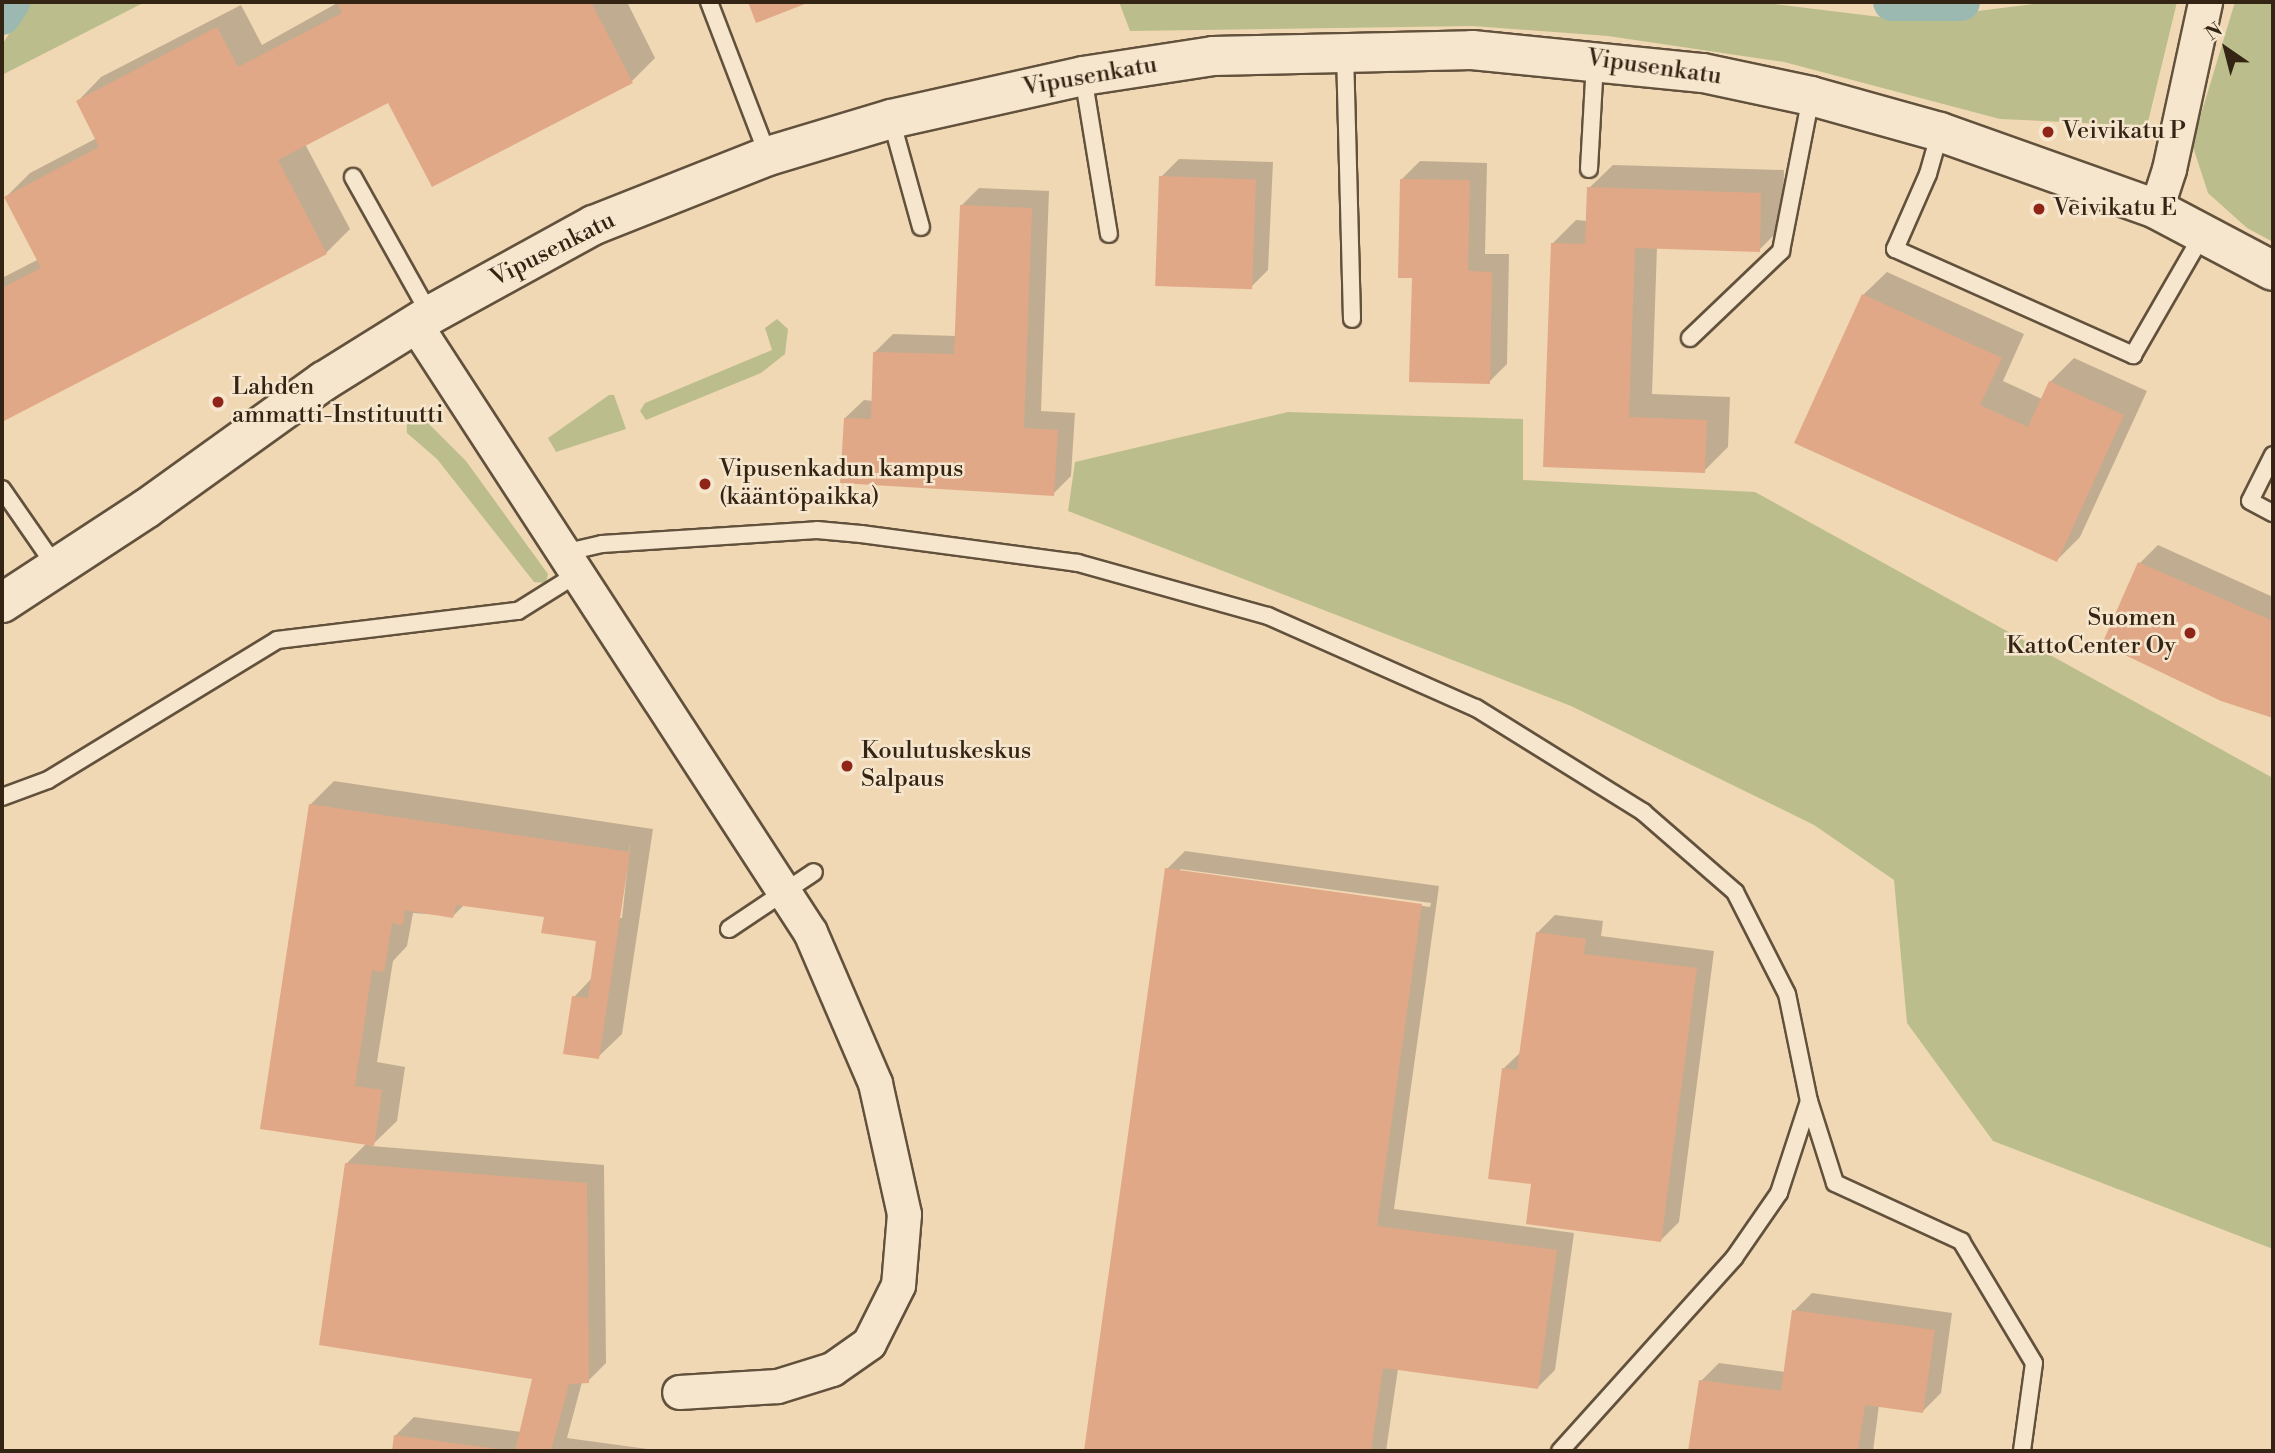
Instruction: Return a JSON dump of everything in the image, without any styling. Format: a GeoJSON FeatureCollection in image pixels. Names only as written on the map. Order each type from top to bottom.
{"type":"FeatureCollection","features":[{"type":"Feature","properties":{"kind":"street"},"geometry":{"type":"LineString","coordinates":[[2156,209],[2169,169],[2205,2]]}},
{"type":"Feature","properties":{"kind":"street","name":"Vipusenkatu"},"geometry":{"type":"LineString","coordinates":[[2,603],[58,569],[324,381],[422,319],[594,225],[768,156],[891,119],[1083,76],[1213,56],[1472,50],[1595,59],[1703,73],[1811,96],[1940,132],[2156,209],[2204,232],[2273,271]]}},
{"type":"Feature","properties":{"kind":"street"},"geometry":{"type":"LineString","coordinates":[[422,319],[567,565],[810,932],[875,1083],[904,1214],[898,1285],[869,1342],[832,1369],[777,1386],[679,1392]]}},
{"type":"Feature","properties":{"kind":"lane"},"geometry":{"type":"LineString","coordinates":[[709,2],[768,156]]}},
{"type":"Feature","properties":{"kind":"lane"},"geometry":{"type":"LineString","coordinates":[[1345,52],[1352,319]]}},
{"type":"Feature","properties":{"kind":"lane"},"geometry":{"type":"LineString","coordinates":[[1589,169],[1595,59]]}},
{"type":"Feature","properties":{"kind":"lane"},"geometry":{"type":"LineString","coordinates":[[1083,76],[1109,234]]}},
{"type":"Feature","properties":{"kind":"lane"},"geometry":{"type":"LineString","coordinates":[[1690,338],[1780,251],[1811,96]]}},
{"type":"Feature","properties":{"kind":"lane"},"geometry":{"type":"LineString","coordinates":[[891,119],[921,227]]}},
{"type":"Feature","properties":{"kind":"lane"},"geometry":{"type":"LineString","coordinates":[[1940,132],[1928,174],[1895,249],[2133,355],[2204,232]]}},
{"type":"Feature","properties":{"kind":"lane"},"geometry":{"type":"LineString","coordinates":[[353,177],[422,319]]}},
{"type":"Feature","properties":{"kind":"lane"},"geometry":{"type":"LineString","coordinates":[[2273,455],[2250,501],[2273,513]]}},
{"type":"Feature","properties":{"kind":"lane"},"geometry":{"type":"LineString","coordinates":[[2,489],[58,569]]}},
{"type":"Feature","properties":{"kind":"lane"},"geometry":{"type":"LineString","coordinates":[[2,797],[48,780],[277,640],[518,611],[567,565],[602,544],[817,530],[860,534],[1078,563],[1293,627],[1475,708],[1643,812],[1735,892],[1787,994],[1809,1101],[1835,1182],[1961,1241],[2034,1363],[2022,1451]]}},
{"type":"Feature","properties":{"kind":"lane"},"geometry":{"type":"LineString","coordinates":[[729,929],[814,872]]}},
{"type":"Feature","properties":{"kind":"lane"},"geometry":{"type":"LineString","coordinates":[[1560,1451],[1734,1258],[1779,1193],[1809,1101]]}},
{"type":"Feature","properties":{"kind":"green space"},"geometry":{"type":"Polygon","coordinates":[[[29,2],[145,2],[2,75],[2,45],[29,2]]]}},
{"type":"Feature","properties":{"kind":"green space"},"geometry":{"type":"Polygon","coordinates":[[[1119,2],[1757,2],[1905,20],[2051,2],[2177,2],[2147,126],[2000,119],[1784,62],[1608,36],[1472,26],[1130,31],[1119,2]]]}},
{"type":"Feature","properties":{"kind":"green space"},"geometry":{"type":"Polygon","coordinates":[[[2235,2],[2273,2],[2273,242],[2247,228],[2208,193],[2192,144],[2235,2]]]}},
{"type":"Feature","properties":{"kind":"green space"},"geometry":{"type":"Polygon","coordinates":[[[777,319],[788,329],[785,354],[761,373],[646,420],[640,411],[645,403],[772,350],[765,328],[777,319]]]}},
{"type":"Feature","properties":{"kind":"green space"},"geometry":{"type":"Polygon","coordinates":[[[609,395],[614,395],[626,429],[556,452],[548,438],[609,395]]]}},
{"type":"Feature","properties":{"kind":"green space"},"geometry":{"type":"Polygon","coordinates":[[[406,411],[419,414],[466,461],[548,574],[546,583],[534,582],[437,459],[407,433],[406,411]]]}},
{"type":"Feature","properties":{"kind":"green space"},"geometry":{"type":"Polygon","coordinates":[[[1288,412],[1523,419],[1523,480],[1755,492],[2273,778],[2273,1249],[1993,1141],[1907,1023],[1894,880],[1814,825],[1571,706],[1068,511],[1075,462],[1288,412]]]}},
{"type":"Feature","properties":{"kind":"building"},"geometry":{"type":"Polygon","coordinates":[[[337,2],[591,2],[633,83],[432,187],[388,103],[278,160],[327,254],[2,422],[2,288],[41,268],[4,197],[99,147],[76,101],[217,27],[238,67],[342,13],[337,2]]]}},
{"type":"Feature","properties":{"kind":"building"},"geometry":{"type":"Polygon","coordinates":[[[748,2],[810,2],[756,23],[748,2]]]}},
{"type":"Feature","properties":{"kind":"building"},"geometry":{"type":"Polygon","coordinates":[[[1159,176],[1256,179],[1252,289],[1155,286],[1159,176]]]}},
{"type":"Feature","properties":{"kind":"building"},"geometry":{"type":"Polygon","coordinates":[[[1400,179],[1470,180],[1468,271],[1492,272],[1490,384],[1409,382],[1412,278],[1398,278],[1400,179]]]}},
{"type":"Feature","properties":{"kind":"building"},"geometry":{"type":"Polygon","coordinates":[[[1587,187],[1761,193],[1760,252],[1635,248],[1629,417],[1707,420],[1705,473],[1543,467],[1551,243],[1585,244],[1587,187]]]}},
{"type":"Feature","properties":{"kind":"building"},"geometry":{"type":"Polygon","coordinates":[[[960,205],[1032,208],[1024,428],[1058,430],[1054,496],[840,483],[844,418],[871,419],[873,352],[954,354],[960,205]]]}},
{"type":"Feature","properties":{"kind":"building"},"geometry":{"type":"Polygon","coordinates":[[[1862,294],[2002,358],[1980,405],[2028,427],[2049,381],[2124,415],[2057,562],[1794,443],[1862,294]]]}},
{"type":"Feature","properties":{"kind":"building","name":"Suomen KattoCenter Oy"},"geometry":{"type":"Polygon","coordinates":[[[2138,562],[2273,621],[2273,718],[2221,701],[2102,644],[2138,562]]]}},
{"type":"Feature","properties":{"kind":"building"},"geometry":{"type":"Polygon","coordinates":[[[309,804],[630,852],[599,1059],[563,1054],[572,996],[588,998],[596,941],[541,933],[544,917],[456,905],[453,918],[405,910],[403,925],[392,923],[384,972],[372,970],[355,1086],[382,1090],[374,1146],[260,1129],[309,804]]]}},
{"type":"Feature","properties":{"kind":"building"},"geometry":{"type":"Polygon","coordinates":[[[1165,868],[1422,904],[1377,1226],[1557,1250],[1538,1389],[1383,1368],[1371,1451],[1084,1451],[1165,868]]]}},
{"type":"Feature","properties":{"kind":"building"},"geometry":{"type":"Polygon","coordinates":[[[1536,932],[1586,939],[1584,954],[1697,968],[1661,1242],[1526,1224],[1531,1184],[1488,1179],[1502,1068],[1517,1070],[1536,932]]]}},
{"type":"Feature","properties":{"kind":"building"},"geometry":{"type":"Polygon","coordinates":[[[345,1163],[587,1183],[589,1383],[569,1384],[551,1451],[515,1451],[532,1379],[319,1345],[345,1163]]]}},
{"type":"Feature","properties":{"kind":"building"},"geometry":{"type":"Polygon","coordinates":[[[1792,1310],[1935,1330],[1923,1413],[1865,1405],[1858,1451],[1688,1451],[1699,1380],[1781,1391],[1792,1310]]]}},
{"type":"Feature","properties":{"kind":"building"},"geometry":{"type":"Polygon","coordinates":[[[394,1435],[505,1450],[505,1451],[392,1451],[394,1435]]]}},
{"type":"Feature","properties":{"kind":"waterway"},"geometry":{"type":"LineString","coordinates":[[2,16],[11,2]]}},
{"type":"Feature","properties":{"kind":"waterway"},"geometry":{"type":"LineString","coordinates":[[1892,2],[1961,2]]}},
{"type":"Feature","properties":{"kind":"place","name":"Veivikatu P"},"geometry":{"type":"Point","coordinates":[2048,132]}},
{"type":"Feature","properties":{"kind":"place","name":"Veivikatu E"},"geometry":{"type":"Point","coordinates":[2039,209]}},
{"type":"Feature","properties":{"kind":"place","name":"Lahden ammatti-Instituutti"},"geometry":{"type":"Point","coordinates":[218,402]}},
{"type":"Feature","properties":{"kind":"place","name":"Vipusenkadun kampus (kääntöpaikka)"},"geometry":{"type":"Point","coordinates":[705,484]}},
{"type":"Feature","properties":{"kind":"place","name":"Suomen KattoCenter Oy"},"geometry":{"type":"Point","coordinates":[2190,633]}},
{"type":"Feature","properties":{"kind":"place","name":"Koulutuskeskus Salpaus"},"geometry":{"type":"Point","coordinates":[847,766]}}]}
